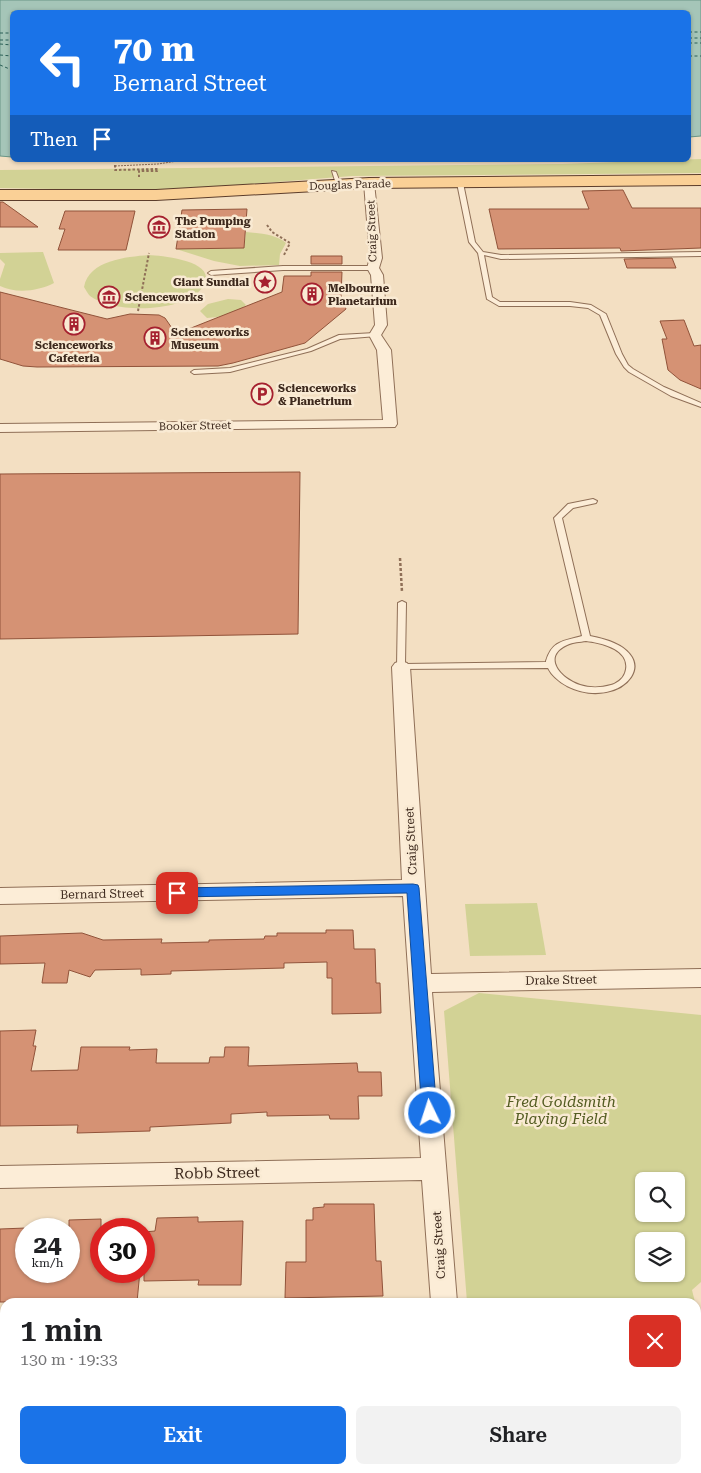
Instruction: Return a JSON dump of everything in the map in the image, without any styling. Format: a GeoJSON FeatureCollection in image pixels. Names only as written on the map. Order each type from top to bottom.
{"type":"FeatureCollection","features":[{"type":"Feature","properties":{"kind":"main road","name":"Douglas Parade"},"geometry":{"type":"LineString","coordinates":[[0,195],[156,195],[337,178],[369,183],[701,180]]}},
{"type":"Feature","properties":{"kind":"street","name":"Craig Street"},"geometry":{"type":"LineString","coordinates":[[369,183],[376,258],[374,268],[377,275],[381,325],[375,334]]}},
{"type":"Feature","properties":{"kind":"street"},"geometry":{"type":"LineString","coordinates":[[375,334],[384,350],[390,424]]}},
{"type":"Feature","properties":{"kind":"street","name":"Booker Street"},"geometry":{"type":"LineString","coordinates":[[0,428],[390,424]]}},
{"type":"Feature","properties":{"kind":"street","name":"Craig Street"},"geometry":{"type":"LineString","coordinates":[[401,667],[413,888],[444,1298]]}},
{"type":"Feature","properties":{"kind":"street","name":"Bernard Street"},"geometry":{"type":"LineString","coordinates":[[0,896],[413,888]]}},
{"type":"Feature","properties":{"kind":"street","name":"Drake Street"},"geometry":{"type":"LineString","coordinates":[[420,983],[701,978]]}},
{"type":"Feature","properties":{"kind":"street","name":"Robb Street"},"geometry":{"type":"LineString","coordinates":[[0,1177],[434,1169]]}},
{"type":"Feature","properties":{"kind":"lane"},"geometry":{"type":"LineString","coordinates":[[460,183],[472,242],[481,253],[489,298],[499,304],[570,304],[589,306],[603,314],[619,355],[628,369],[685,401],[701,405]]}},
{"type":"Feature","properties":{"kind":"lane"},"geometry":{"type":"LineString","coordinates":[[481,253],[501,258],[701,254]]}},
{"type":"Feature","properties":{"kind":"lane"},"geometry":{"type":"LineString","coordinates":[[211,273],[283,268],[374,268]]}},
{"type":"Feature","properties":{"kind":"lane"},"geometry":{"type":"LineString","coordinates":[[194,372],[230,370],[254,365],[309,350],[339,337],[375,334]]}},
{"type":"Feature","properties":{"kind":"lane"},"geometry":{"type":"LineString","coordinates":[[586,638],[558,518],[571,506],[593,501]]}},
{"type":"Feature","properties":{"kind":"lane","name":"Craig Street"},"geometry":{"type":"LineString","coordinates":[[401,667],[402,603]]}},
{"type":"Feature","properties":{"kind":"lane"},"geometry":{"type":"LineString","coordinates":[[586,638],[611,644],[622,650],[629,658],[631,666],[630,675],[623,682],[614,687],[601,690],[574,686],[562,681],[554,674],[550,665],[550,657],[558,646],[573,640],[586,638]]}},
{"type":"Feature","properties":{"kind":"lane"},"geometry":{"type":"LineString","coordinates":[[401,667],[550,665]]}},
{"type":"Feature","properties":{"kind":"path"},"geometry":{"type":"LineString","coordinates":[[139,177],[139,171],[157,171],[158,169],[115,170],[115,165],[162,162]]}},
{"type":"Feature","properties":{"kind":"path"},"geometry":{"type":"LineString","coordinates":[[267,225],[274,235],[290,243],[284,255],[283,268]]}},
{"type":"Feature","properties":{"kind":"path"},"geometry":{"type":"LineString","coordinates":[[138,311],[149,253]]}},
{"type":"Feature","properties":{"kind":"path"},"geometry":{"type":"LineString","coordinates":[[400,558],[402,603]]}},
{"type":"Feature","properties":{"kind":"green space"},"geometry":{"type":"Polygon","coordinates":[[[691,159],[701,159],[701,173],[352,176],[165,191],[0,188],[0,170],[562,164],[691,162],[691,159]]]}},
{"type":"Feature","properties":{"kind":"green space"},"geometry":{"type":"Polygon","coordinates":[[[246,232],[272,236],[286,243],[280,254],[279,265],[240,266],[214,261],[176,249],[244,248],[246,232]]]}},
{"type":"Feature","properties":{"kind":"green space"},"geometry":{"type":"Polygon","coordinates":[[[43,252],[54,283],[41,288],[20,291],[0,286],[0,279],[5,264],[0,259],[0,253],[43,252]]]}},
{"type":"Feature","properties":{"kind":"green space"},"geometry":{"type":"Polygon","coordinates":[[[149,255],[177,259],[198,266],[204,272],[206,279],[202,288],[193,296],[180,302],[165,306],[131,308],[101,302],[90,296],[84,287],[87,278],[101,266],[120,259],[149,255]]]}},
{"type":"Feature","properties":{"kind":"green space"},"geometry":{"type":"Polygon","coordinates":[[[228,299],[241,300],[246,305],[233,313],[217,317],[207,318],[200,311],[208,304],[228,299]]]}},
{"type":"Feature","properties":{"kind":"green space"},"geometry":{"type":"Polygon","coordinates":[[[537,903],[546,955],[470,956],[465,904],[537,903]]]}},
{"type":"Feature","properties":{"kind":"green space","name":"Fred Goldsmith Playing Field"},"geometry":{"type":"Polygon","coordinates":[[[479,993],[701,1015],[701,1282],[692,1290],[694,1298],[467,1298],[444,1011],[479,993]]]}},
{"type":"Feature","properties":{"kind":"shaded area"},"geometry":{"type":"Polygon","coordinates":[[[0,0],[701,0],[701,136],[691,137],[691,10],[10,10],[10,157],[0,156],[0,0]]]}},
{"type":"Feature","properties":{"kind":"building"},"geometry":{"type":"Polygon","coordinates":[[[623,190],[632,208],[701,208],[701,248],[621,251],[620,248],[498,249],[489,209],[589,209],[582,191],[623,190]]]}},
{"type":"Feature","properties":{"kind":"building"},"geometry":{"type":"Polygon","coordinates":[[[0,202],[3,202],[38,227],[0,227],[0,202]]]}},
{"type":"Feature","properties":{"kind":"building"},"geometry":{"type":"Polygon","coordinates":[[[247,209],[244,248],[176,249],[182,210],[247,209]]]}},
{"type":"Feature","properties":{"kind":"building"},"geometry":{"type":"Polygon","coordinates":[[[65,211],[135,211],[126,250],[58,250],[65,229],[59,229],[65,211]]]}},
{"type":"Feature","properties":{"kind":"building"},"geometry":{"type":"Polygon","coordinates":[[[311,256],[342,256],[342,264],[311,264],[311,256]]]}},
{"type":"Feature","properties":{"kind":"building"},"geometry":{"type":"Polygon","coordinates":[[[672,258],[676,268],[627,268],[624,259],[672,258]]]}},
{"type":"Feature","properties":{"kind":"building","name":"Scienceworks Museum"},"geometry":{"type":"Polygon","coordinates":[[[311,272],[342,272],[341,296],[346,309],[305,343],[218,366],[37,367],[23,366],[0,359],[0,292],[107,319],[130,314],[159,315],[165,318],[176,334],[282,292],[284,276],[311,276],[311,272]]]}},
{"type":"Feature","properties":{"kind":"building"},"geometry":{"type":"Polygon","coordinates":[[[684,320],[694,346],[701,345],[701,389],[680,380],[668,370],[662,339],[667,339],[660,321],[684,320]]]}},
{"type":"Feature","properties":{"kind":"building"},"geometry":{"type":"Polygon","coordinates":[[[300,472],[298,634],[0,639],[0,474],[300,472]]]}},
{"type":"Feature","properties":{"kind":"building"},"geometry":{"type":"Polygon","coordinates":[[[326,930],[353,930],[354,949],[375,949],[376,983],[380,983],[381,1013],[332,1014],[332,978],[327,978],[327,962],[284,963],[284,968],[171,971],[171,974],[141,975],[141,969],[95,970],[90,977],[69,970],[67,983],[42,983],[45,963],[0,964],[0,936],[82,933],[103,940],[162,939],[161,943],[264,939],[265,936],[277,936],[277,933],[326,933],[326,930]]]}},
{"type":"Feature","properties":{"kind":"building"},"geometry":{"type":"Polygon","coordinates":[[[36,1030],[33,1046],[36,1046],[31,1071],[78,1070],[81,1047],[130,1047],[129,1050],[157,1049],[156,1063],[209,1063],[210,1057],[224,1057],[225,1047],[249,1047],[248,1066],[357,1063],[358,1072],[381,1072],[382,1096],[358,1096],[359,1119],[330,1119],[329,1115],[267,1116],[267,1112],[231,1114],[231,1123],[150,1127],[150,1131],[77,1133],[78,1125],[0,1126],[0,1031],[36,1030]]]}},
{"type":"Feature","properties":{"kind":"building"},"geometry":{"type":"Polygon","coordinates":[[[324,1204],[374,1204],[376,1261],[381,1261],[383,1296],[285,1298],[286,1262],[306,1262],[306,1220],[313,1220],[313,1208],[324,1207],[324,1204]]]}},
{"type":"Feature","properties":{"kind":"building"},"geometry":{"type":"Polygon","coordinates":[[[198,1217],[198,1222],[243,1221],[241,1285],[198,1285],[199,1280],[155,1281],[155,1231],[157,1218],[198,1217]]]}},
{"type":"Feature","properties":{"kind":"building"},"geometry":{"type":"Polygon","coordinates":[[[90,1219],[90,1283],[139,1283],[137,1298],[0,1298],[0,1229],[15,1228],[15,1283],[80,1283],[80,1220],[90,1219]]]}},
{"type":"Feature","properties":{"kind":"ferry route"},"geometry":{"type":"LineString","coordinates":[[691,32],[701,32]]}},
{"type":"Feature","properties":{"kind":"ferry route"},"geometry":{"type":"LineString","coordinates":[[0,33],[10,33]]}},
{"type":"Feature","properties":{"kind":"ferry route"},"geometry":{"type":"LineString","coordinates":[[691,38],[701,38]]}},
{"type":"Feature","properties":{"kind":"ferry route"},"geometry":{"type":"LineString","coordinates":[[0,40],[10,40]]}},
{"type":"Feature","properties":{"kind":"ferry route"},"geometry":{"type":"LineString","coordinates":[[691,43],[701,43]]}},
{"type":"Feature","properties":{"kind":"ferry route"},"geometry":{"type":"LineString","coordinates":[[0,44],[10,45]]}},
{"type":"Feature","properties":{"kind":"ferry route"},"geometry":{"type":"LineString","coordinates":[[0,55],[10,56]]}},
{"type":"Feature","properties":{"kind":"ferry route"},"geometry":{"type":"LineString","coordinates":[[691,56],[701,56]]}},
{"type":"Feature","properties":{"kind":"ferry route"},"geometry":{"type":"LineString","coordinates":[[0,65],[10,69]]}},
{"type":"Feature","properties":{"kind":"place","name":"The Pumping Station"},"geometry":{"type":"Point","coordinates":[159,227]}},
{"type":"Feature","properties":{"kind":"place","name":"Giant Sundial"},"geometry":{"type":"Point","coordinates":[265,282]}},
{"type":"Feature","properties":{"kind":"place","name":"Melbourne Planetarium"},"geometry":{"type":"Point","coordinates":[312,294]}},
{"type":"Feature","properties":{"kind":"place","name":"Scienceworks"},"geometry":{"type":"Point","coordinates":[109,297]}},
{"type":"Feature","properties":{"kind":"place","name":"Scienceworks Cafeteria"},"geometry":{"type":"Point","coordinates":[74,324]}},
{"type":"Feature","properties":{"kind":"place","name":"Scienceworks Museum"},"geometry":{"type":"Point","coordinates":[155,338]}},
{"type":"Feature","properties":{"kind":"place","name":"Scienceworks & Planetrium"},"geometry":{"type":"Point","coordinates":[262,394]}},
{"type":"Feature","properties":{"kind":"route"},"geometry":{"type":"LineString","coordinates":[[177,893],[413,888],[430,1113]]}}]}
